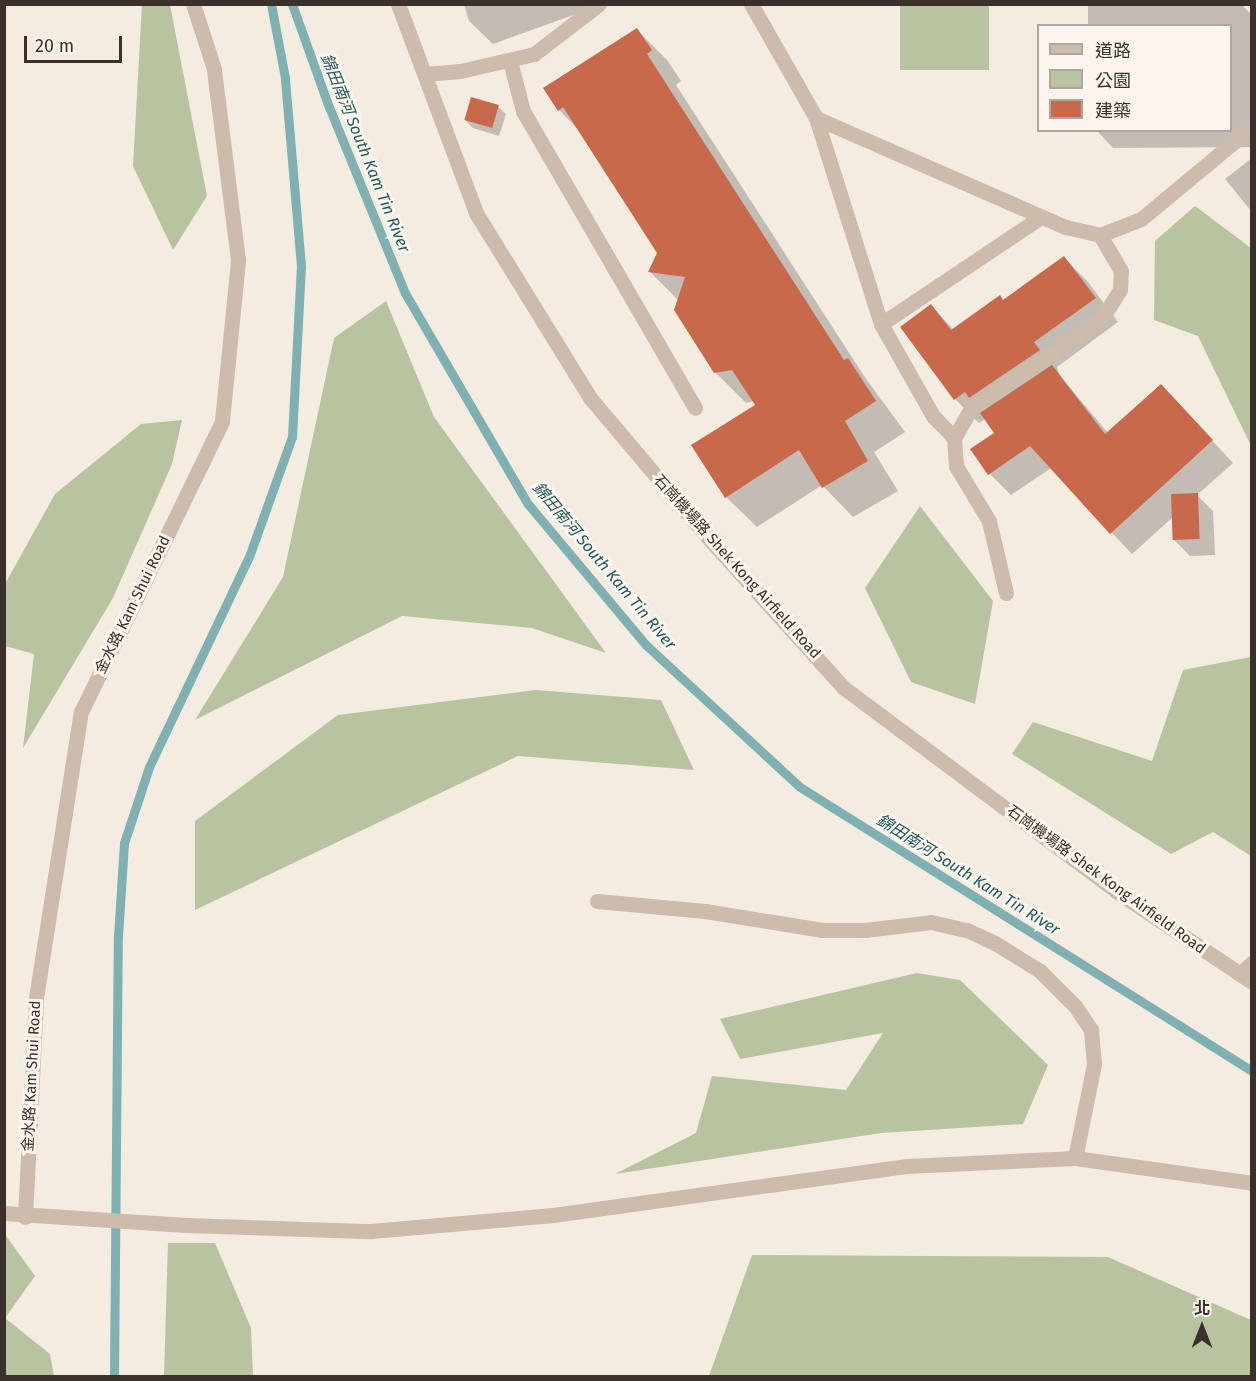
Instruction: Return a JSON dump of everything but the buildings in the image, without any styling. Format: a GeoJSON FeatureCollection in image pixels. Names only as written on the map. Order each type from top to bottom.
{"type":"FeatureCollection","features":[{"type":"Feature","properties":{"kind":"street","name":"金水路 Kam Shui Road"},"geometry":{"type":"LineString","coordinates":[[25,1217],[36,998],[81,712],[222,421],[238,260],[214,69],[193,4]]}},
{"type":"Feature","properties":{"kind":"street","name":"石崗機場路 Shek Kong Airfield Road"},"geometry":{"type":"LineString","coordinates":[[398,4],[476,213],[591,399],[712,542],[844,688],[1116,891],[1246,978]]}},
{"type":"Feature","properties":{"kind":"street"},"geometry":{"type":"LineString","coordinates":[[425,74],[510,61],[534,54],[599,4]]}},
{"type":"Feature","properties":{"kind":"street"},"geometry":{"type":"LineString","coordinates":[[751,4],[816,118],[881,324],[933,416],[954,438]]}},
{"type":"Feature","properties":{"kind":"street"},"geometry":{"type":"LineString","coordinates":[[510,61],[523,111],[695,408]]}},
{"type":"Feature","properties":{"kind":"street"},"geometry":{"type":"LineString","coordinates":[[816,118],[1041,217],[1100,235],[1141,219],[1251,127]]}},
{"type":"Feature","properties":{"kind":"street"},"geometry":{"type":"LineString","coordinates":[[881,324],[1041,217]]}},
{"type":"Feature","properties":{"kind":"street"},"geometry":{"type":"LineString","coordinates":[[1006,593],[989,521],[956,466],[954,438],[971,408],[1101,320],[1120,289],[1121,271],[1100,235]]}},
{"type":"Feature","properties":{"kind":"street"},"geometry":{"type":"LineString","coordinates":[[597,901],[705,911],[822,930],[865,930],[931,922],[967,930],[995,943],[1040,971],[1076,1006],[1091,1030],[1094,1064],[1076,1158]]}},
{"type":"Feature","properties":{"kind":"street"},"geometry":{"type":"LineString","coordinates":[[1246,978],[1251,963]]}},
{"type":"Feature","properties":{"kind":"street"},"geometry":{"type":"LineString","coordinates":[[4,1213],[25,1217],[186,1225],[371,1231],[553,1215],[906,1166],[1076,1158],[1251,1183]]}},
{"type":"Feature","properties":{"kind":"green space"},"geometry":{"type":"Polygon","coordinates":[[[142,5],[170,5],[207,196],[173,250],[133,166],[142,5]]]}},
{"type":"Feature","properties":{"kind":"green space"},"geometry":{"type":"Polygon","coordinates":[[[900,5],[989,5],[989,70],[900,70],[900,5]]]}},
{"type":"Feature","properties":{"kind":"green space"},"geometry":{"type":"Polygon","coordinates":[[[1195,206],[1251,248],[1251,446],[1198,336],[1154,320],[1155,241],[1195,206]]]}},
{"type":"Feature","properties":{"kind":"green space"},"geometry":{"type":"Polygon","coordinates":[[[386,301],[434,417],[606,653],[532,628],[402,616],[195,720],[283,577],[334,338],[386,301]]]}},
{"type":"Feature","properties":{"kind":"green space"},"geometry":{"type":"Polygon","coordinates":[[[182,420],[172,464],[113,598],[23,748],[34,654],[5,646],[5,584],[55,494],[141,424],[182,420]]]}},
{"type":"Feature","properties":{"kind":"green space"},"geometry":{"type":"Polygon","coordinates":[[[920,506],[993,601],[975,704],[911,682],[865,588],[920,506]]]}},
{"type":"Feature","properties":{"kind":"green space"},"geometry":{"type":"Polygon","coordinates":[[[1251,657],[1251,856],[1213,832],[1171,854],[1012,754],[1033,722],[1152,761],[1183,670],[1251,657]]]}},
{"type":"Feature","properties":{"kind":"green space"},"geometry":{"type":"Polygon","coordinates":[[[536,690],[661,700],[694,770],[518,756],[195,910],[195,821],[338,715],[536,690]]]}},
{"type":"Feature","properties":{"kind":"green space"},"geometry":{"type":"Polygon","coordinates":[[[917,973],[960,980],[1048,1065],[1023,1124],[881,1133],[615,1174],[696,1133],[712,1076],[846,1090],[883,1033],[740,1059],[720,1019],[917,973]]]}},
{"type":"Feature","properties":{"kind":"green space"},"geometry":{"type":"Polygon","coordinates":[[[4,1233],[35,1276],[5,1318],[50,1354],[54,1376],[5,1376],[4,1233]]]}},
{"type":"Feature","properties":{"kind":"green space"},"geometry":{"type":"Polygon","coordinates":[[[168,1243],[215,1243],[251,1328],[253,1376],[164,1376],[168,1243]]]}},
{"type":"Feature","properties":{"kind":"green space"},"geometry":{"type":"Polygon","coordinates":[[[752,1255],[1108,1257],[1251,1320],[1251,1376],[709,1376],[752,1255]]]}},
{"type":"Feature","properties":{"kind":"waterway"},"geometry":{"type":"LineString","coordinates":[[114,1376],[118,936],[124,843],[149,767],[250,554],[292,437],[301,266],[285,78],[271,4]]}},
{"type":"Feature","properties":{"kind":"waterway","name":"錦田南河 South Kam Tin River"},"geometry":{"type":"LineString","coordinates":[[292,4],[327,102],[405,293],[528,504],[646,645],[800,787],[1252,1071]]}}]}
